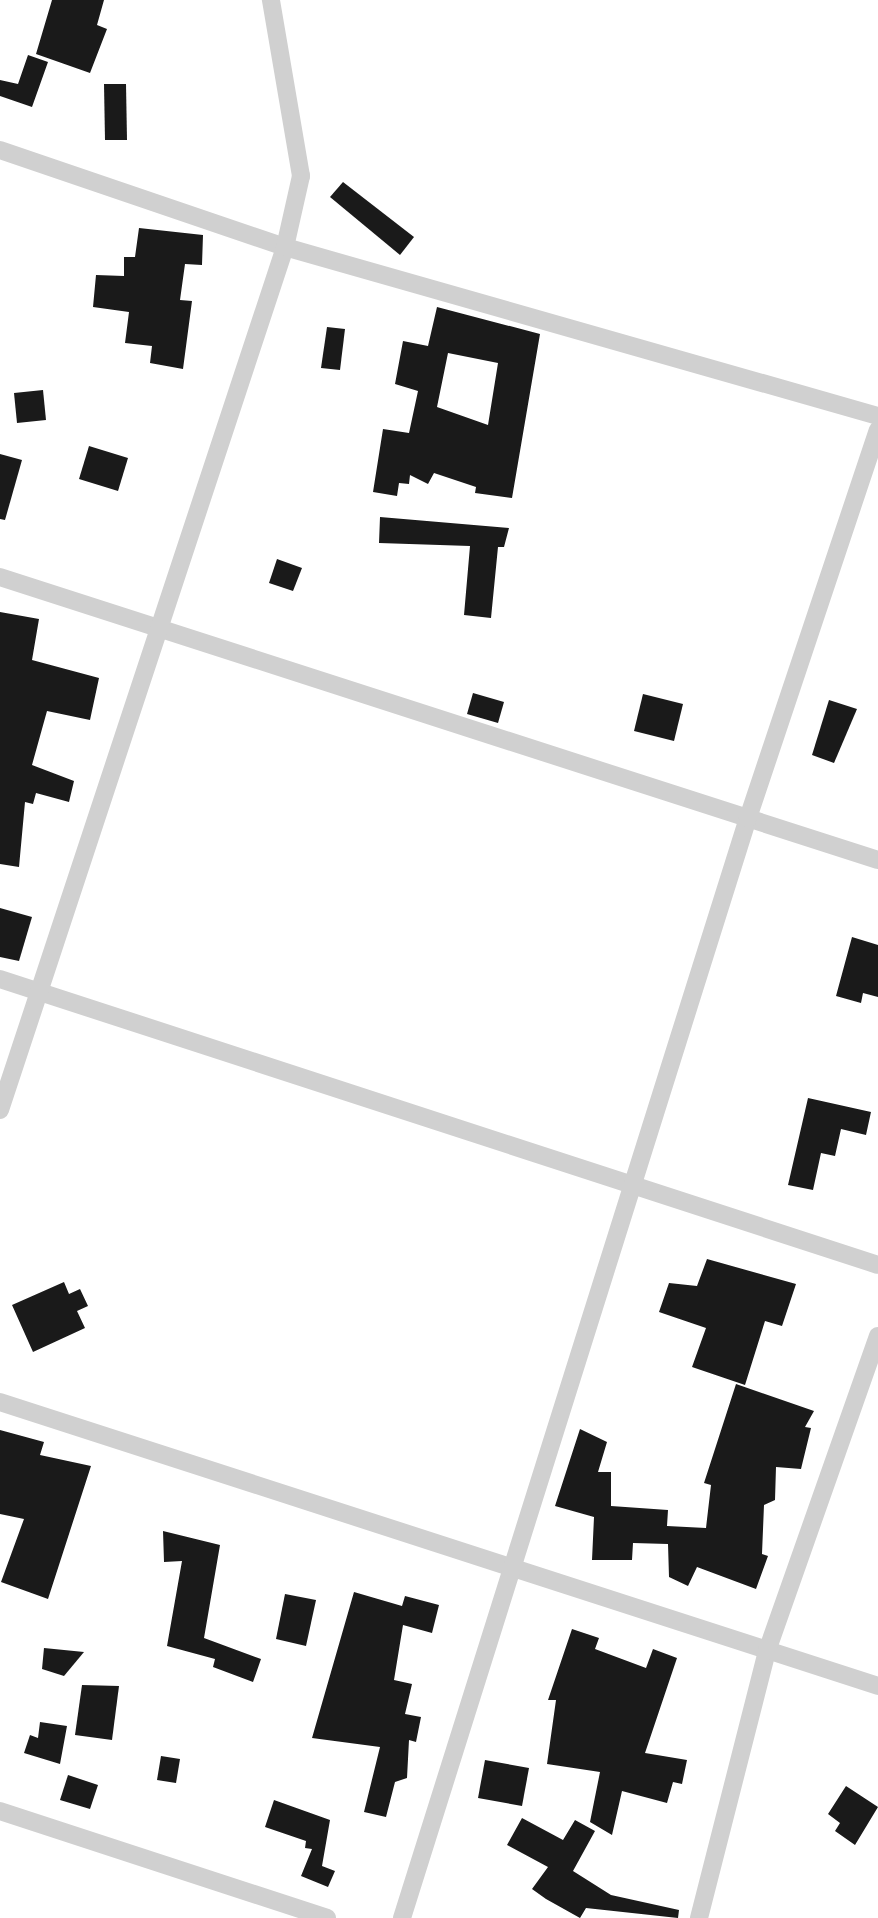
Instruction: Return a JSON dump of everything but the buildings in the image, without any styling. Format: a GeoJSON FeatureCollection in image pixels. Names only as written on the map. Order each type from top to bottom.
{"type":"FeatureCollection","features":[{"type":"Feature","properties":{"kind":"street"},"geometry":{"type":"LineString","coordinates":[[0,1110],[157,624],[286,247],[301,176],[271,0]]}},
{"type":"Feature","properties":{"kind":"street"},"geometry":{"type":"LineString","coordinates":[[0,150],[286,247],[878,416]]}},
{"type":"Feature","properties":{"kind":"street"},"geometry":{"type":"LineString","coordinates":[[402,1918],[748,818],[878,430]]}},
{"type":"Feature","properties":{"kind":"street"},"geometry":{"type":"LineString","coordinates":[[0,577],[157,624],[878,860]]}},
{"type":"Feature","properties":{"kind":"street"},"geometry":{"type":"LineString","coordinates":[[0,979],[878,1265]]}},
{"type":"Feature","properties":{"kind":"street"},"geometry":{"type":"LineString","coordinates":[[700,1918],[767,1650],[878,1336]]}},
{"type":"Feature","properties":{"kind":"street"},"geometry":{"type":"LineString","coordinates":[[0,1402],[514,1564],[878,1686]]}},
{"type":"Feature","properties":{"kind":"street"},"geometry":{"type":"LineString","coordinates":[[0,1811],[328,1918]]}}]}
